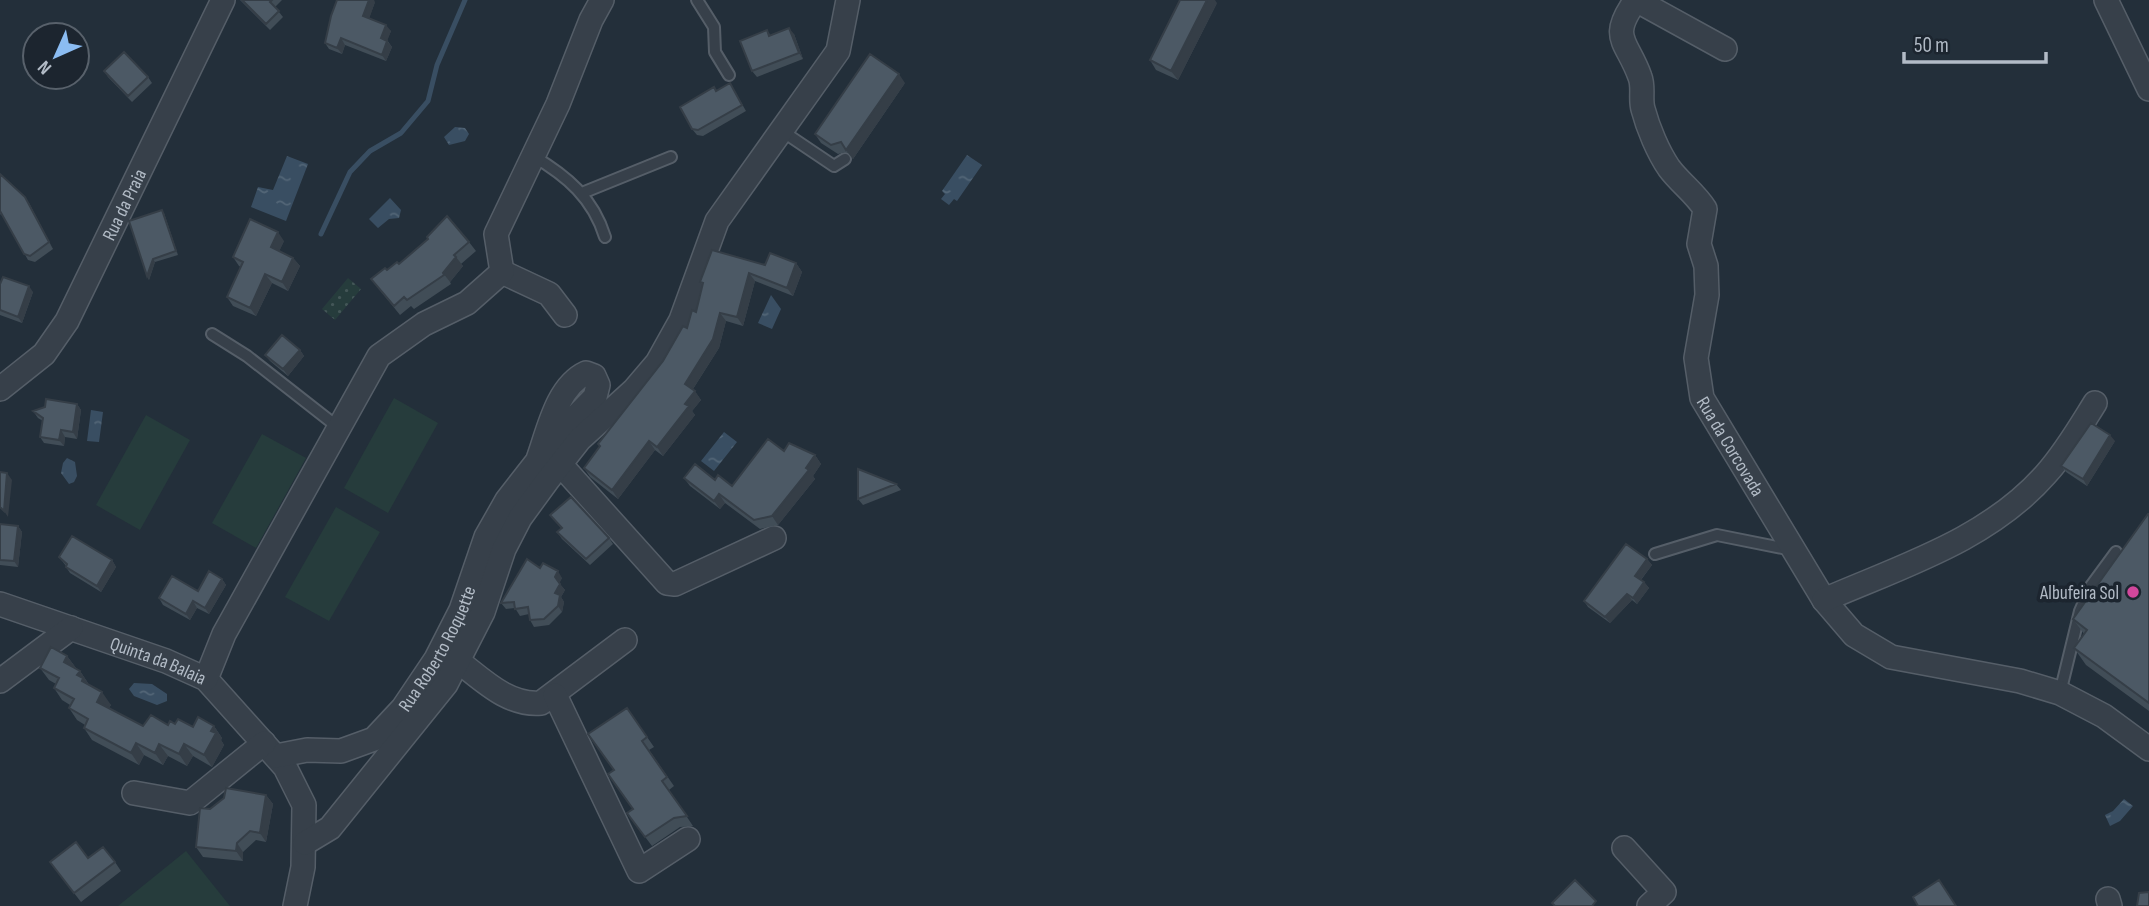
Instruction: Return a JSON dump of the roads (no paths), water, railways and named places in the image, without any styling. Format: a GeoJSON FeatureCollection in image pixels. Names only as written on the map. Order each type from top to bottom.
{"type":"FeatureCollection","features":[{"type":"Feature","properties":{"kind":"street","name":"Rua da Praia"},"geometry":{"type":"LineString","coordinates":[[0,389],[44,354],[68,321],[223,0]]}},
{"type":"Feature","properties":{"kind":"street"},"geometry":{"type":"LineString","coordinates":[[502,272],[496,234],[602,0]]}},
{"type":"Feature","properties":{"kind":"street"},"geometry":{"type":"LineString","coordinates":[[304,843],[330,828],[417,724],[446,684],[483,612],[504,549],[515,528],[580,439],[634,390],[657,363],[681,320],[718,221],[838,51],[848,0]]}},
{"type":"Feature","properties":{"kind":"street","name":"Rua da Corcovada"},"geometry":{"type":"LineString","coordinates":[[1725,49],[1636,0],[1622,19],[1620,40],[1641,78],[1642,107],[1653,135],[1670,169],[1694,192],[1704,209],[1699,244],[1706,266],[1707,295],[1696,358],[1702,398],[1793,550],[1824,600],[1854,635],[1891,657],[2020,681],[2060,693],[2104,716],[2149,749]]}},
{"type":"Feature","properties":{"kind":"street"},"geometry":{"type":"LineString","coordinates":[[2106,0],[2149,89]]}},
{"type":"Feature","properties":{"kind":"street"},"geometry":{"type":"LineString","coordinates":[[502,272],[550,294],[565,315]]}},
{"type":"Feature","properties":{"kind":"street"},"geometry":{"type":"LineString","coordinates":[[206,679],[223,634],[379,356],[424,324],[467,303],[502,272]]}},
{"type":"Feature","properties":{"kind":"street"},"geometry":{"type":"LineString","coordinates":[[1824,600],[1964,540],[2000,515],[2046,474],[2095,403]]}},
{"type":"Feature","properties":{"kind":"street","name":"Rua Roberto Roquette"},"geometry":{"type":"LineString","coordinates":[[270,749],[341,751],[374,739],[403,708],[436,659],[461,610],[486,537],[507,500],[537,462]]}},
{"type":"Feature","properties":{"kind":"street"},"geometry":{"type":"LineString","coordinates":[[561,464],[667,583],[675,584],[774,538]]}},
{"type":"Feature","properties":{"kind":"street","name":"Quinta da Balaia"},"geometry":{"type":"LineString","coordinates":[[0,604],[166,661],[206,679],[270,749],[291,777],[304,805],[304,843],[295,906]]}},
{"type":"Feature","properties":{"kind":"street"},"geometry":{"type":"LineString","coordinates":[[0,681],[71,628]]}},
{"type":"Feature","properties":{"kind":"street"},"geometry":{"type":"LineString","coordinates":[[458,661],[509,698],[524,705],[541,703],[555,695],[625,639]]}},
{"type":"Feature","properties":{"kind":"street"},"geometry":{"type":"LineString","coordinates":[[555,695],[639,871],[688,839]]}},
{"type":"Feature","properties":{"kind":"street"},"geometry":{"type":"LineString","coordinates":[[134,793],[190,803],[270,749]]}},
{"type":"Feature","properties":{"kind":"street","name":"Quinta da Balaia"},"geometry":{"type":"LineString","coordinates":[[279,906],[304,843]]}},
{"type":"Feature","properties":{"kind":"street"},"geometry":{"type":"LineString","coordinates":[[1625,848],[1664,892],[1649,906]]}},
{"type":"Feature","properties":{"kind":"lane"},"geometry":{"type":"LineString","coordinates":[[697,0],[714,27],[715,52],[729,75]]}},
{"type":"Feature","properties":{"kind":"lane"},"geometry":{"type":"LineString","coordinates":[[782,131],[834,166],[845,159]]}},
{"type":"Feature","properties":{"kind":"lane"},"geometry":{"type":"LineString","coordinates":[[533,156],[559,172],[582,193],[600,218],[605,237]]}},
{"type":"Feature","properties":{"kind":"lane"},"geometry":{"type":"LineString","coordinates":[[582,193],[671,157]]}},
{"type":"Feature","properties":{"kind":"lane"},"geometry":{"type":"LineString","coordinates":[[212,334],[247,356],[339,428]]}},
{"type":"Feature","properties":{"kind":"lane"},"geometry":{"type":"LineString","coordinates":[[1655,554],[1717,535],[1793,550]]}},
{"type":"Feature","properties":{"kind":"lane"},"geometry":{"type":"LineString","coordinates":[[2060,693],[2080,611],[2091,586],[2116,552]]}},
{"type":"Feature","properties":{"kind":"water"},"geometry":{"type":"Polygon","coordinates":[[[455,127],[465,128],[469,134],[465,141],[449,145],[444,137],[455,127]]]}},
{"type":"Feature","properties":{"kind":"water"},"geometry":{"type":"Polygon","coordinates":[[[967,155],[982,165],[957,201],[954,199],[949,205],[941,199],[945,194],[942,191],[967,155]]]}},
{"type":"Feature","properties":{"kind":"water"},"geometry":{"type":"Polygon","coordinates":[[[287,156],[308,164],[286,221],[251,207],[258,187],[273,190],[287,156]]]}},
{"type":"Feature","properties":{"kind":"water"},"geometry":{"type":"Polygon","coordinates":[[[390,198],[401,210],[399,218],[389,219],[378,228],[369,219],[390,198]]]}},
{"type":"Feature","properties":{"kind":"water"},"geometry":{"type":"Polygon","coordinates":[[[771,295],[781,309],[772,329],[758,323],[771,295]]]}},
{"type":"Feature","properties":{"kind":"water"},"geometry":{"type":"Polygon","coordinates":[[[91,410],[103,412],[99,442],[87,441],[91,410]]]}},
{"type":"Feature","properties":{"kind":"water"},"geometry":{"type":"Polygon","coordinates":[[[724,432],[737,442],[714,471],[701,461],[724,432]]]}},
{"type":"Feature","properties":{"kind":"water"},"geometry":{"type":"Polygon","coordinates":[[[67,458],[75,462],[77,476],[74,482],[69,484],[61,473],[67,458]]]}},
{"type":"Feature","properties":{"kind":"water"},"geometry":{"type":"Polygon","coordinates":[[[134,683],[152,684],[167,694],[167,701],[157,705],[134,696],[129,689],[134,683]]]}},
{"type":"Feature","properties":{"kind":"water"},"geometry":{"type":"Polygon","coordinates":[[[2124,799],[2133,806],[2120,821],[2110,826],[2105,815],[2124,799]]]}},
{"type":"Feature","properties":{"kind":"waterway"},"geometry":{"type":"LineString","coordinates":[[321,234],[350,172],[370,151],[401,133],[428,101],[437,65],[465,0]]}},
{"type":"Feature","properties":{"kind":"place","name":"Albufeira Sol"},"geometry":{"type":"Point","coordinates":[2133,592]}}]}
